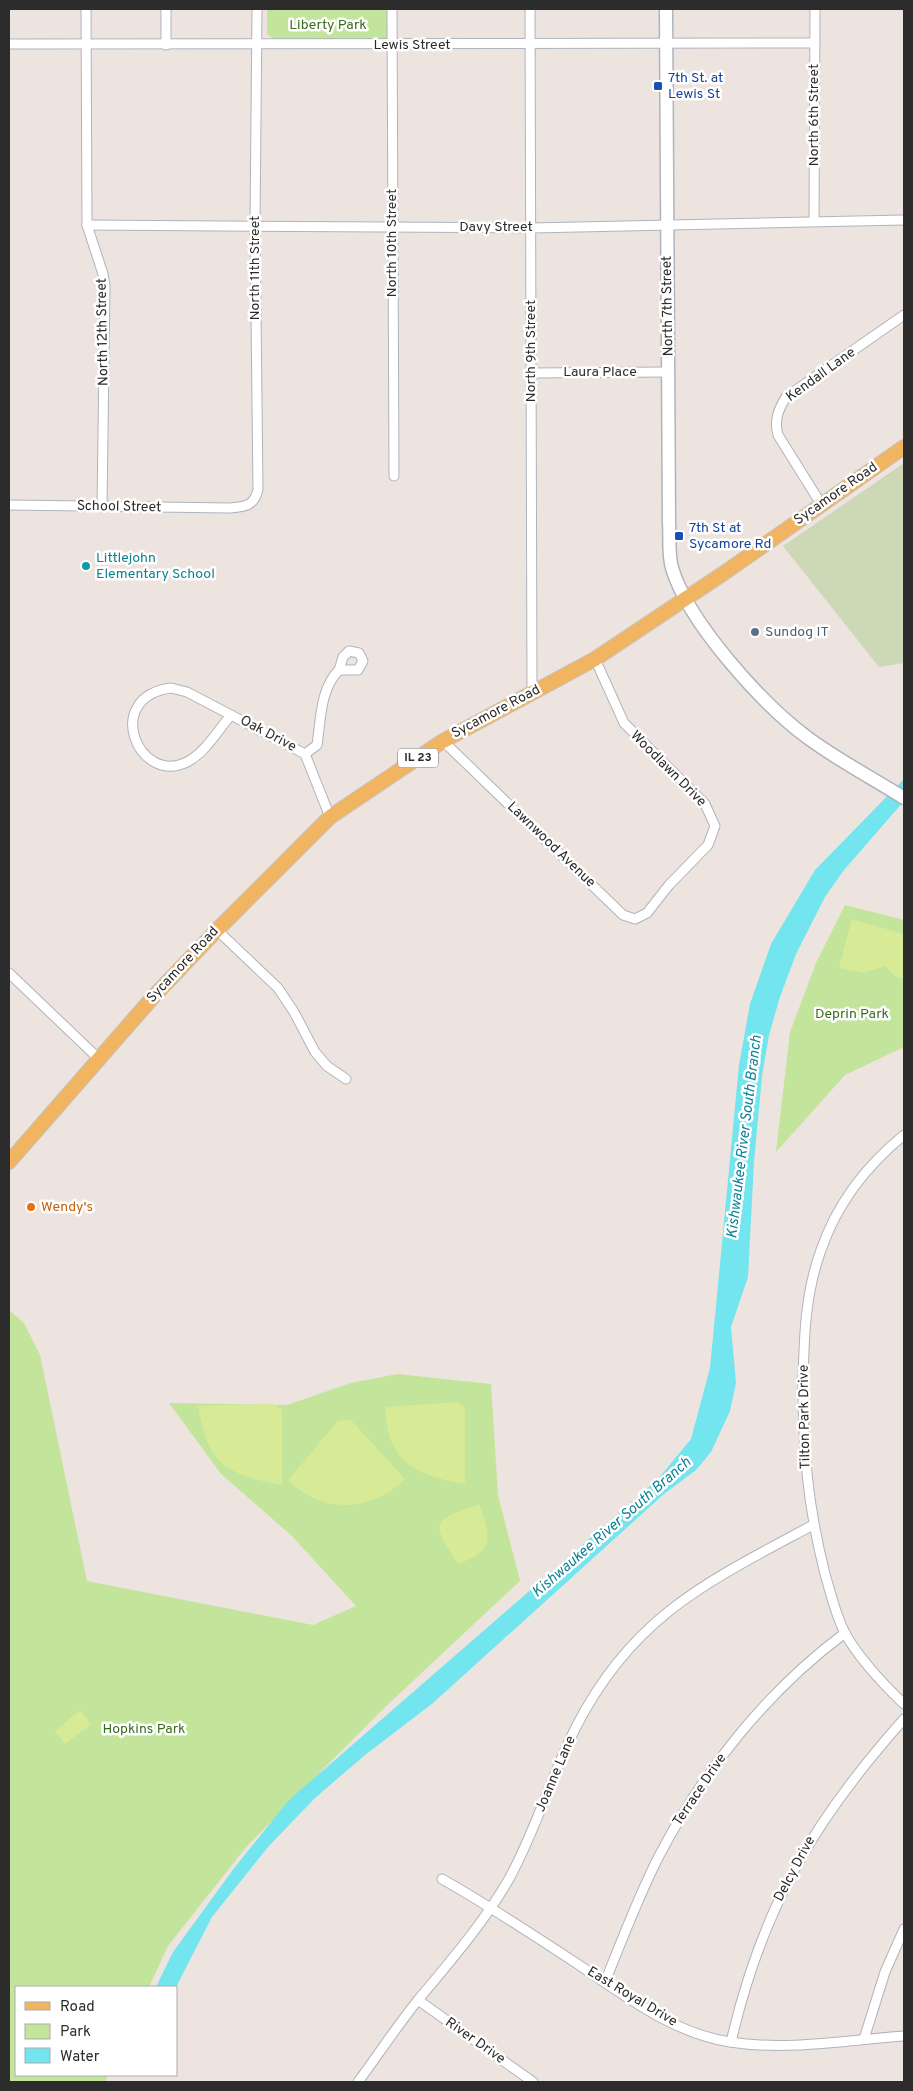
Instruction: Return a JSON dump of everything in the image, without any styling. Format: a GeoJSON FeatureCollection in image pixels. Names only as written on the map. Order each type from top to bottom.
{"type":"FeatureCollection","features":[{"type":"Feature","properties":{"kind":"main road","name":"Sycamore Road"},"geometry":{"type":"LineString","coordinates":[[9,1162],[99,1059],[217,930],[330,817],[443,741],[596,659],[685,600],[904,447]]}},
{"type":"Feature","properties":{"kind":"street","name":"North 12th Street"},"geometry":{"type":"LineString","coordinates":[[86,9],[88,225],[105,286],[102,507]]}},
{"type":"Feature","properties":{"kind":"street"},"geometry":{"type":"LineString","coordinates":[[166,9],[166,45]]}},
{"type":"Feature","properties":{"kind":"street","name":"North 11th Street"},"geometry":{"type":"LineString","coordinates":[[230,508],[250,505],[255,499],[258,489],[255,226],[257,9]]}},
{"type":"Feature","properties":{"kind":"street","name":"North 10th Street"},"geometry":{"type":"LineString","coordinates":[[392,9],[391,227],[394,476]]}},
{"type":"Feature","properties":{"kind":"street","name":"North 9th Street"},"geometry":{"type":"LineString","coordinates":[[530,9],[532,693]]}},
{"type":"Feature","properties":{"kind":"street","name":"North 7th Street"},"geometry":{"type":"LineString","coordinates":[[666,9],[666,224],[669,372],[668,522],[672,566],[685,600],[741,673],[777,710],[808,738],[904,798]]}},
{"type":"Feature","properties":{"kind":"street","name":"North 6th Street"},"geometry":{"type":"LineString","coordinates":[[814,221],[815,9]]}},
{"type":"Feature","properties":{"kind":"street","name":"Lewis Street"},"geometry":{"type":"LineString","coordinates":[[9,44],[392,46],[815,43]]}},
{"type":"Feature","properties":{"kind":"street","name":"Davy Street"},"geometry":{"type":"LineString","coordinates":[[88,225],[532,228],[904,220]]}},
{"type":"Feature","properties":{"kind":"street","name":"Kendall Lane"},"geometry":{"type":"LineString","coordinates":[[821,504],[778,436],[776,424],[779,408],[786,398],[904,315]]}},
{"type":"Feature","properties":{"kind":"street","name":"Laura Place"},"geometry":{"type":"LineString","coordinates":[[531,372],[669,372]]}},
{"type":"Feature","properties":{"kind":"street","name":"School Street"},"geometry":{"type":"LineString","coordinates":[[9,505],[230,508]]}},
{"type":"Feature","properties":{"kind":"street","name":"Woodlawn Drive"},"geometry":{"type":"LineString","coordinates":[[596,659],[624,723],[705,804],[715,826],[708,845],[662,894]]}},
{"type":"Feature","properties":{"kind":"street"},"geometry":{"type":"LineString","coordinates":[[330,817],[305,754],[317,745],[326,689],[331,678],[339,670]]}},
{"type":"Feature","properties":{"kind":"street","name":"Oak Drive"},"geometry":{"type":"LineString","coordinates":[[231,715],[197,755],[181,765],[162,764],[147,757],[139,748],[133,734],[132,722],[139,705],[151,693],[164,688],[180,689],[231,715],[305,754]]}},
{"type":"Feature","properties":{"kind":"street","name":"Lawnwood Avenue"},"geometry":{"type":"LineString","coordinates":[[443,741],[623,915],[630,918],[639,918],[647,913],[662,894]]}},
{"type":"Feature","properties":{"kind":"street"},"geometry":{"type":"LineString","coordinates":[[217,930],[278,988],[294,1012],[315,1052],[327,1066],[346,1078]]}},
{"type":"Feature","properties":{"kind":"street"},"geometry":{"type":"LineString","coordinates":[[9,973],[99,1059]]}},
{"type":"Feature","properties":{"kind":"street","name":"Tilton Park Drive"},"geometry":{"type":"LineString","coordinates":[[904,1135],[870,1168],[843,1203],[821,1250],[806,1302],[803,1441],[813,1525],[830,1590],[845,1633],[867,1665],[904,1704]]}},
{"type":"Feature","properties":{"kind":"street","name":"Joanne Lane"},"geometry":{"type":"LineString","coordinates":[[358,2082],[418,2000],[435,1982],[490,1906],[513,1870],[584,1712],[604,1679],[627,1650],[664,1613],[692,1592],[813,1525]]}},
{"type":"Feature","properties":{"kind":"street","name":"Terrace Drive"},"geometry":{"type":"LineString","coordinates":[[605,1982],[655,1864],[699,1789],[738,1736],[766,1704],[824,1648],[845,1633]]}},
{"type":"Feature","properties":{"kind":"street","name":"Delcy Drive"},"geometry":{"type":"LineString","coordinates":[[731,2042],[743,1993],[763,1933],[795,1865],[841,1794],[863,1765],[904,1719]]}},
{"type":"Feature","properties":{"kind":"street","name":"East Royal Drive"},"geometry":{"type":"LineString","coordinates":[[442,1879],[490,1906],[673,2025],[731,2042],[772,2045],[904,2036]]}},
{"type":"Feature","properties":{"kind":"street"},"geometry":{"type":"LineString","coordinates":[[864,2039],[885,1972],[904,1929]]}},
{"type":"Feature","properties":{"kind":"street","name":"River Drive"},"geometry":{"type":"LineString","coordinates":[[418,2000],[533,2082]]}},
{"type":"Feature","properties":{"kind":"green space","name":"Liberty Park"},"geometry":{"type":"Polygon","coordinates":[[[267,9],[389,9],[389,40],[275,40],[267,34],[267,9]]]}},
{"type":"Feature","properties":{"kind":"green space"},"geometry":{"type":"Polygon","coordinates":[[[904,463],[904,663],[879,667],[783,546],[904,463]]]}},
{"type":"Feature","properties":{"kind":"green space","name":"Deprin Park"},"geometry":{"type":"Polygon","coordinates":[[[845,905],[904,920],[904,1047],[845,1075],[776,1152],[790,1032],[816,963],[845,905]]]}},
{"type":"Feature","properties":{"kind":"green space"},"geometry":{"type":"Polygon","coordinates":[[[852,919],[904,934],[904,979],[895,976],[885,966],[863,973],[839,968],[852,919]]]}},
{"type":"Feature","properties":{"kind":"green space","name":"Hopkins Park"},"geometry":{"type":"Polygon","coordinates":[[[9,1310],[24,1323],[40,1355],[87,1581],[313,1625],[356,1606],[292,1536],[221,1474],[169,1403],[287,1405],[351,1383],[398,1374],[491,1384],[498,1495],[520,1581],[383,1709],[246,1847],[168,1946],[149,1986],[15,1986],[15,2076],[108,2076],[105,2082],[9,2082],[9,1310]]]}},
{"type":"Feature","properties":{"kind":"green space"},"geometry":{"type":"Polygon","coordinates":[[[458,1402],[465,1408],[465,1484],[432,1476],[407,1463],[398,1454],[391,1441],[385,1407],[458,1402]]]}},
{"type":"Feature","properties":{"kind":"green space"},"geometry":{"type":"Polygon","coordinates":[[[274,1404],[282,1410],[282,1485],[246,1476],[222,1464],[207,1442],[198,1406],[274,1404]]]}},
{"type":"Feature","properties":{"kind":"green space"},"geometry":{"type":"Polygon","coordinates":[[[350,1419],[405,1479],[392,1490],[377,1498],[347,1505],[331,1504],[301,1491],[288,1480],[338,1421],[350,1419]]]}},
{"type":"Feature","properties":{"kind":"green space"},"geometry":{"type":"Polygon","coordinates":[[[479,1504],[486,1525],[487,1542],[479,1554],[458,1564],[443,1539],[440,1524],[452,1514],[479,1504]]]}},
{"type":"Feature","properties":{"kind":"green space"},"geometry":{"type":"Polygon","coordinates":[[[80,1710],[91,1724],[65,1744],[55,1731],[80,1710]]]}},
{"type":"Feature","properties":{"kind":"water","name":"Kishwaukee River South Branch"},"geometry":{"type":"Polygon","coordinates":[[[904,779],[904,801],[844,870],[825,897],[796,954],[780,997],[769,1035],[762,1076],[754,1162],[748,1277],[731,1327],[736,1383],[730,1411],[711,1452],[696,1470],[664,1494],[433,1703],[365,1755],[315,1798],[268,1847],[212,1917],[177,1986],[156,1986],[173,1952],[235,1867],[289,1800],[658,1479],[691,1439],[710,1368],[739,1065],[750,1004],[771,944],[815,870],[904,779]]]}},
{"type":"Feature","properties":{"kind":"place","name":"7th St. at Lewis St"},"geometry":{"type":"Point","coordinates":[658,86]}},
{"type":"Feature","properties":{"kind":"place","name":"7th St at Sycamore Rd"},"geometry":{"type":"Point","coordinates":[679,536]}},
{"type":"Feature","properties":{"kind":"place","name":"Littlejohn Elementary School"},"geometry":{"type":"Point","coordinates":[86,566]}},
{"type":"Feature","properties":{"kind":"place","name":"Sundog IT"},"geometry":{"type":"Point","coordinates":[755,632]}},
{"type":"Feature","properties":{"kind":"place","name":"Wendy's"},"geometry":{"type":"Point","coordinates":[31,1207]}}]}
